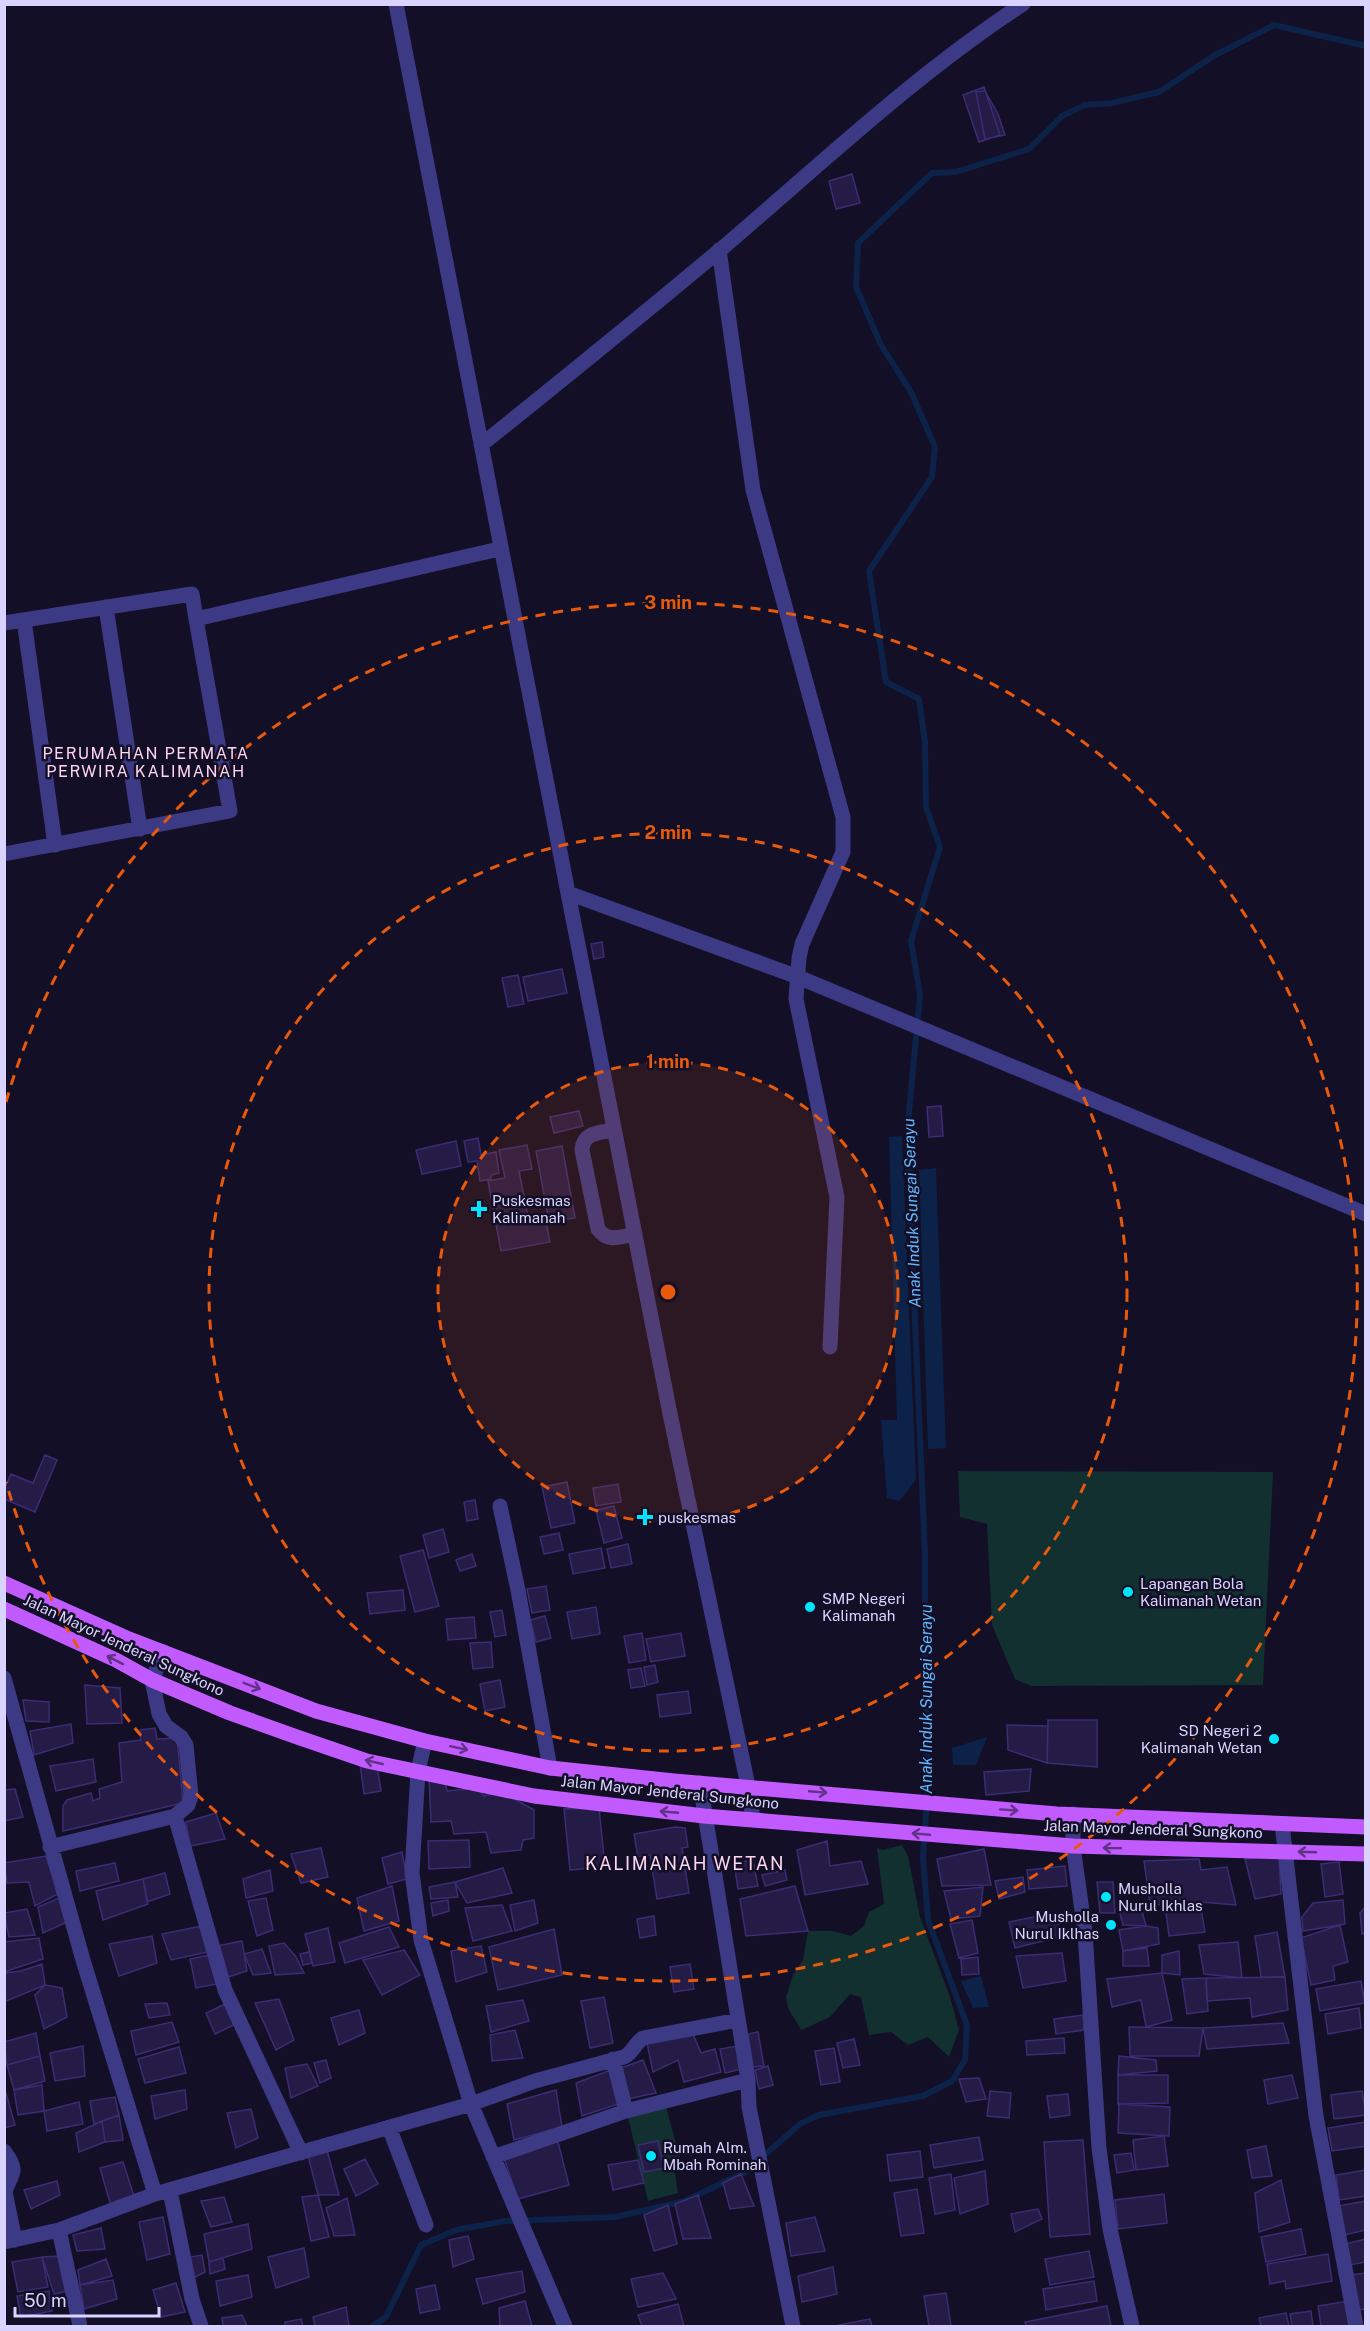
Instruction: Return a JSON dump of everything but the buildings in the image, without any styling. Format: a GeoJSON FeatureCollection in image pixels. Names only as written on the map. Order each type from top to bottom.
{"type":"FeatureCollection","features":[{"type":"Feature","properties":{"kind":"main road","name":"Jalan Mayor Jenderal Sungkono"},"geometry":{"type":"LineString","coordinates":[[4,1583],[129,1639],[316,1711],[425,1741],[550,1768],[1073,1814],[1365,1827]]}},
{"type":"Feature","properties":{"kind":"main road","name":"Jalan Mayor Jenderal Sungkono"},"geometry":{"type":"LineString","coordinates":[[4,1610],[116,1660],[153,1680],[230,1713],[367,1761],[534,1796],[704,1816],[1073,1846],[1365,1854]]}},
{"type":"Feature","properties":{"kind":"street"},"geometry":{"type":"LineString","coordinates":[[396,4],[614,1130],[753,1819]]}},
{"type":"Feature","properties":{"kind":"street"},"geometry":{"type":"LineString","coordinates":[[481,445],[608,343],[914,84],[969,41],[1023,4]]}},
{"type":"Feature","properties":{"kind":"street"},"geometry":{"type":"LineString","coordinates":[[719,250],[753,490],[843,817],[843,852],[802,944],[796,999],[837,1197],[830,1347]]}},
{"type":"Feature","properties":{"kind":"street"},"geometry":{"type":"LineString","coordinates":[[196,619],[500,549]]}},
{"type":"Feature","properties":{"kind":"street"},"geometry":{"type":"LineString","coordinates":[[4,623],[192,594],[230,811],[4,854]]}},
{"type":"Feature","properties":{"kind":"street"},"geometry":{"type":"LineString","coordinates":[[106,607],[140,829]]}},
{"type":"Feature","properties":{"kind":"street"},"geometry":{"type":"LineString","coordinates":[[24,620],[55,845]]}},
{"type":"Feature","properties":{"kind":"street"},"geometry":{"type":"LineString","coordinates":[[568,892],[798,977],[1365,1214]]}},
{"type":"Feature","properties":{"kind":"street"},"geometry":{"type":"LineString","coordinates":[[614,1130],[589,1135],[582,1142],[582,1150],[598,1229],[603,1236],[608,1238],[635,1234]]}},
{"type":"Feature","properties":{"kind":"street"},"geometry":{"type":"LineString","coordinates":[[500,1506],[518,1590],[550,1768]]}},
{"type":"Feature","properties":{"kind":"street"},"geometry":{"type":"LineString","coordinates":[[50,1847],[176,1816],[188,1805],[191,1796],[186,1745],[182,1737],[162,1721],[153,1680],[164,1653]]}},
{"type":"Feature","properties":{"kind":"street"},"geometry":{"type":"LineString","coordinates":[[4,1678],[50,1847],[163,2192],[201,2326]]}},
{"type":"Feature","properties":{"kind":"street"},"geometry":{"type":"LineString","coordinates":[[425,1741],[418,1771],[412,1873],[421,1940],[471,2104],[521,2227],[565,2326]]}},
{"type":"Feature","properties":{"kind":"street"},"geometry":{"type":"LineString","coordinates":[[700,1783],[748,2080],[755,2139],[793,2326]]}},
{"type":"Feature","properties":{"kind":"street"},"geometry":{"type":"LineString","coordinates":[[1073,1814],[1073,1846],[1084,1932],[1096,2120],[1105,2198],[1132,2326]]}},
{"type":"Feature","properties":{"kind":"street"},"geometry":{"type":"LineString","coordinates":[[176,1816],[225,1990],[301,2153]]}},
{"type":"Feature","properties":{"kind":"street"},"geometry":{"type":"LineString","coordinates":[[1282,1824],[1283,1851],[1316,2116],[1356,2326]]}},
{"type":"Feature","properties":{"kind":"street"},"geometry":{"type":"LineString","coordinates":[[4,2151],[13,2166],[12,2181],[5,2192],[10,2241],[58,2230],[163,2192],[471,2104],[535,2081],[628,2055],[643,2038],[738,2020]]}},
{"type":"Feature","properties":{"kind":"street"},"geometry":{"type":"LineString","coordinates":[[613,2059],[626,2111]]}},
{"type":"Feature","properties":{"kind":"street"},"geometry":{"type":"LineString","coordinates":[[493,2157],[626,2111],[748,2080]]}},
{"type":"Feature","properties":{"kind":"street"},"geometry":{"type":"LineString","coordinates":[[389,2127],[426,2225]]}},
{"type":"Feature","properties":{"kind":"street"},"geometry":{"type":"LineString","coordinates":[[58,2230],[80,2326]]}},
{"type":"Feature","properties":{"kind":"green space","name":"Lapangan Bola Kalimanah Wetan"},"geometry":{"type":"Polygon","coordinates":[[[958,1471],[1273,1472],[1263,1685],[1031,1686],[1015,1679],[992,1625],[987,1524],[960,1517],[958,1471]]]}},
{"type":"Feature","properties":{"kind":"green space"},"geometry":{"type":"Polygon","coordinates":[[[902,1845],[908,1856],[920,1917],[950,1997],[959,2030],[949,2057],[928,2037],[908,2045],[891,2032],[869,2035],[861,1997],[850,1994],[830,2017],[801,2030],[788,2008],[786,1997],[793,1975],[803,1960],[808,1931],[833,1931],[851,1936],[864,1926],[869,1912],[884,1904],[877,1848],[883,1850],[902,1845]]]}},
{"type":"Feature","properties":{"kind":"green space"},"geometry":{"type":"Polygon","coordinates":[[[666,2107],[680,2158],[673,2161],[678,2193],[648,2201],[628,2117],[666,2107]]]}},
{"type":"Feature","properties":{"kind":"water"},"geometry":{"type":"Polygon","coordinates":[[[902,1136],[916,1480],[899,1501],[887,1498],[881,1420],[897,1420],[889,1137],[902,1136]]]}},
{"type":"Feature","properties":{"kind":"water"},"geometry":{"type":"Polygon","coordinates":[[[936,1168],[946,1448],[928,1449],[919,1170],[936,1168]]]}},
{"type":"Feature","properties":{"kind":"water"},"geometry":{"type":"Polygon","coordinates":[[[987,1737],[976,1765],[953,1765],[952,1748],[987,1737]]]}},
{"type":"Feature","properties":{"kind":"water"},"geometry":{"type":"Polygon","coordinates":[[[981,1976],[989,2007],[973,2008],[961,1981],[981,1976]]]}},
{"type":"Feature","properties":{"kind":"waterway","name":"Anak Induk Sungai Serayu"},"geometry":{"type":"LineString","coordinates":[[373,2326],[386,2317],[421,2245],[456,2230],[505,2221],[615,2217],[685,2201],[745,2172],[800,2124],[819,2115],[923,2096],[952,2081],[965,2060],[967,2025],[928,1920],[923,1857],[928,1784],[925,1555],[907,1133],[920,995],[911,941],[940,847],[926,807],[925,742],[919,699],[886,682],[869,571],[932,477],[935,447],[911,392],[881,345],[856,287],[858,243],[932,173],[956,172],[1029,149],[1062,116],[1085,105],[1112,103],[1159,92],[1215,55],[1274,25],[1366,46]]}},
{"type":"Feature","properties":{"kind":"place","name":"Puskesmas Kalimanah"},"geometry":{"type":"Point","coordinates":[479,1209]}},
{"type":"Feature","properties":{"kind":"place","name":"puskesmas"},"geometry":{"type":"Point","coordinates":[645,1517]}},
{"type":"Feature","properties":{"kind":"place","name":"Lapangan Bola Kalimanah Wetan"},"geometry":{"type":"Point","coordinates":[1128,1592]}},
{"type":"Feature","properties":{"kind":"place","name":"SMP Negeri Kalimanah"},"geometry":{"type":"Point","coordinates":[810,1607]}},
{"type":"Feature","properties":{"kind":"place","name":"SD Negeri 2 Kalimanah Wetan"},"geometry":{"type":"Point","coordinates":[1274,1739]}},
{"type":"Feature","properties":{"kind":"place","name":"Musholla Nurul Ikhlas"},"geometry":{"type":"Point","coordinates":[1106,1897]}},
{"type":"Feature","properties":{"kind":"place","name":"Musholla Nurul Iklhas"},"geometry":{"type":"Point","coordinates":[1111,1925]}},
{"type":"Feature","properties":{"kind":"place","name":"Rumah Alm. Mbah Rominah"},"geometry":{"type":"Point","coordinates":[651,2156]}},
{"type":"Feature","properties":{"kind":"district","name":"PERUMAHAN PERMATA PERWIRA KALIMANAH"},"geometry":{"type":"Point","coordinates":[146,762]}},
{"type":"Feature","properties":{"kind":"district","name":"KALIMANAH WETAN"},"geometry":{"type":"Point","coordinates":[685,1863]}}]}
